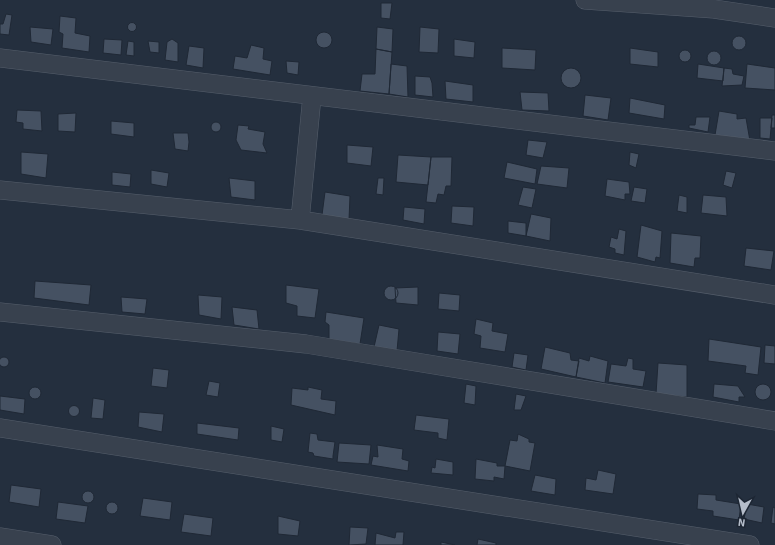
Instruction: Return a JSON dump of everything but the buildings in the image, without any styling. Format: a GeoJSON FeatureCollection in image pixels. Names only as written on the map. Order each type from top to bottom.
{"type":"FeatureCollection","features":[{"type":"Feature","properties":{"kind":"street"},"geometry":{"type":"LineString","coordinates":[[585,0],[714,9],[775,18]]}},
{"type":"Feature","properties":{"kind":"street"},"geometry":{"type":"LineString","coordinates":[[0,58],[775,151]]}},
{"type":"Feature","properties":{"kind":"street"},"geometry":{"type":"LineString","coordinates":[[300,220],[312,96]]}},
{"type":"Feature","properties":{"kind":"street"},"geometry":{"type":"LineString","coordinates":[[0,190],[300,220],[775,295]]}},
{"type":"Feature","properties":{"kind":"street"},"geometry":{"type":"LineString","coordinates":[[0,312],[306,344],[775,421]]}},
{"type":"Feature","properties":{"kind":"street"},"geometry":{"type":"LineString","coordinates":[[0,428],[750,545]]}},
{"type":"Feature","properties":{"kind":"street"},"geometry":{"type":"LineString","coordinates":[[0,537],[52,545]]}}]}
